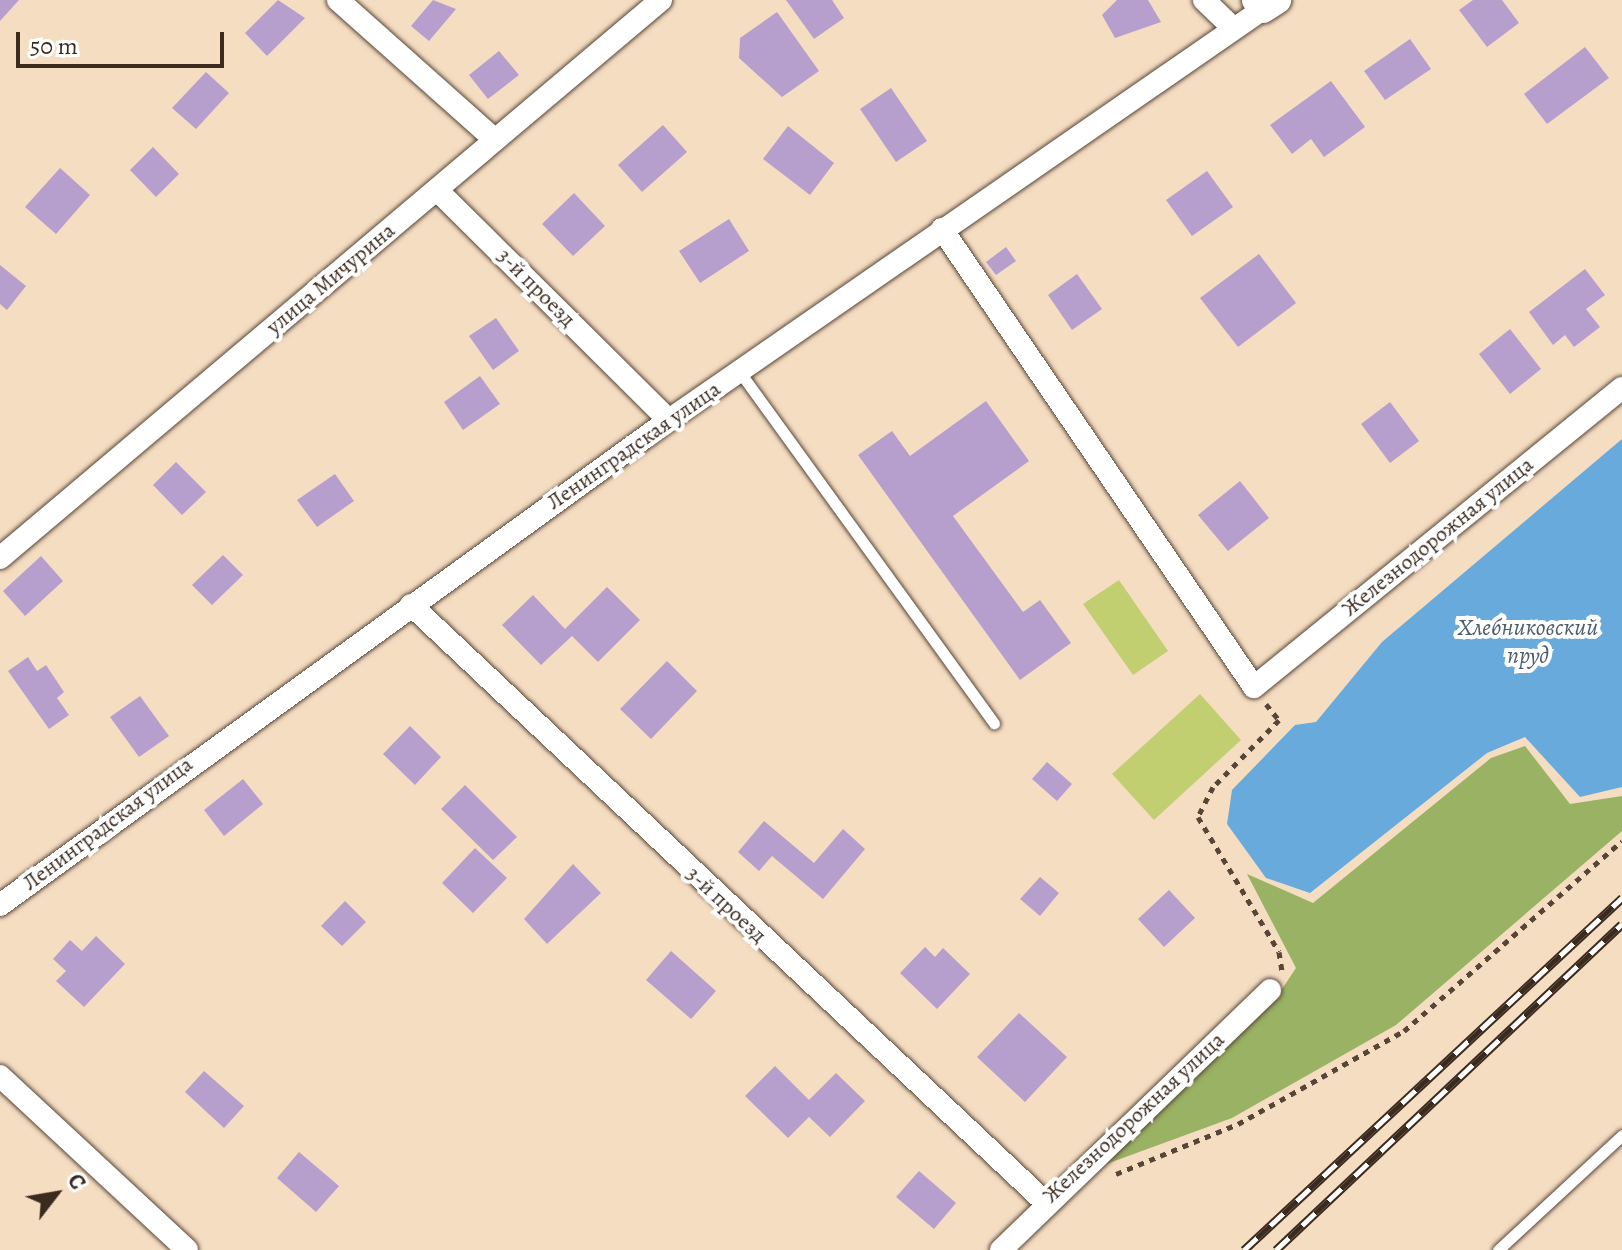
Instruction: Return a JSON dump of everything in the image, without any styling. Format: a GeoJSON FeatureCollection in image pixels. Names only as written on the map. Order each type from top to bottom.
{"type":"FeatureCollection","features":[{"type":"Feature","properties":{"kind":"street"},"geometry":{"type":"LineString","coordinates":[[338,0],[495,140]]}},
{"type":"Feature","properties":{"kind":"street","name":"улица Мичурина"},"geometry":{"type":"LineString","coordinates":[[0,558],[661,0]]}},
{"type":"Feature","properties":{"kind":"street"},"geometry":{"type":"LineString","coordinates":[[1204,0],[1233,28]]}},
{"type":"Feature","properties":{"kind":"street","name":"Ленинградская улица"},"geometry":{"type":"LineString","coordinates":[[0,905],[669,420],[1265,3]]}},
{"type":"Feature","properties":{"kind":"street","name":"3-й проезд"},"geometry":{"type":"LineString","coordinates":[[437,190],[669,420]]}},
{"type":"Feature","properties":{"kind":"street"},"geometry":{"type":"LineString","coordinates":[[942,229],[1254,687]]}},
{"type":"Feature","properties":{"kind":"street","name":"Железнодорожная улица"},"geometry":{"type":"LineString","coordinates":[[1254,687],[1622,388]]}},
{"type":"Feature","properties":{"kind":"street","name":"3-й проезд"},"geometry":{"type":"LineString","coordinates":[[411,605],[1045,1202]]}},
{"type":"Feature","properties":{"kind":"street","name":"Железнодорожная улица"},"geometry":{"type":"LineString","coordinates":[[1001,1250],[1045,1202],[1270,990]]}},
{"type":"Feature","properties":{"kind":"street"},"geometry":{"type":"LineString","coordinates":[[0,1076],[187,1250]]}},
{"type":"Feature","properties":{"kind":"lane"},"geometry":{"type":"LineString","coordinates":[[739,371],[994,723]]}},
{"type":"Feature","properties":{"kind":"lane"},"geometry":{"type":"LineString","coordinates":[[1498,1250],[1622,1135]]}},
{"type":"Feature","properties":{"kind":"path"},"geometry":{"type":"LineString","coordinates":[[1254,687],[1279,720],[1213,787],[1198,817],[1279,952],[1284,970],[1270,990]]}},
{"type":"Feature","properties":{"kind":"path"},"geometry":{"type":"LineString","coordinates":[[1100,1180],[1238,1124],[1404,1031],[1622,841]]}},
{"type":"Feature","properties":{"kind":"green space"},"geometry":{"type":"Polygon","coordinates":[[[1119,580],[1168,651],[1133,675],[1083,604],[1119,580]]]}},
{"type":"Feature","properties":{"kind":"green space"},"geometry":{"type":"Polygon","coordinates":[[[1200,694],[1241,740],[1154,820],[1112,774],[1200,694]]]}},
{"type":"Feature","properties":{"kind":"green space"},"geometry":{"type":"Polygon","coordinates":[[[1525,746],[1570,804],[1622,796],[1622,831],[1396,1025],[1232,1118],[1090,1170],[1276,998],[1296,968],[1247,874],[1313,903],[1491,758],[1525,746]]]}},
{"type":"Feature","properties":{"kind":"water","name":"Хлебниковский пруд"},"geometry":{"type":"Polygon","coordinates":[[[1622,439],[1622,787],[1580,797],[1525,737],[1487,753],[1310,893],[1266,878],[1227,824],[1232,790],[1295,725],[1316,722],[1382,642],[1622,439]]]}},
{"type":"Feature","properties":{"kind":"building"},"geometry":{"type":"Polygon","coordinates":[[[0,0],[19,0],[0,21],[0,0]]]}},
{"type":"Feature","properties":{"kind":"building"},"geometry":{"type":"Polygon","coordinates":[[[278,0],[305,18],[267,56],[245,33],[278,0]]]}},
{"type":"Feature","properties":{"kind":"building"},"geometry":{"type":"Polygon","coordinates":[[[433,0],[456,9],[429,41],[411,26],[433,0]]]}},
{"type":"Feature","properties":{"kind":"building"},"geometry":{"type":"Polygon","coordinates":[[[786,0],[832,0],[844,18],[814,39],[786,0]]]}},
{"type":"Feature","properties":{"kind":"building"},"geometry":{"type":"Polygon","coordinates":[[[1117,0],[1148,0],[1161,22],[1115,38],[1102,15],[1117,0]]]}},
{"type":"Feature","properties":{"kind":"building"},"geometry":{"type":"Polygon","coordinates":[[[1473,0],[1502,0],[1519,23],[1487,47],[1459,10],[1473,0]]]}},
{"type":"Feature","properties":{"kind":"building"},"geometry":{"type":"Polygon","coordinates":[[[777,12],[819,71],[782,97],[739,58],[740,38],[777,12]]]}},
{"type":"Feature","properties":{"kind":"building"},"geometry":{"type":"Polygon","coordinates":[[[1410,39],[1431,69],[1385,100],[1364,71],[1410,39]]]}},
{"type":"Feature","properties":{"kind":"building"},"geometry":{"type":"Polygon","coordinates":[[[1585,47],[1609,78],[1547,124],[1524,94],[1585,47]]]}},
{"type":"Feature","properties":{"kind":"building"},"geometry":{"type":"Polygon","coordinates":[[[499,51],[519,75],[488,99],[469,75],[499,51]]]}},
{"type":"Feature","properties":{"kind":"building"},"geometry":{"type":"Polygon","coordinates":[[[206,72],[229,93],[196,129],[172,108],[206,72]]]}},
{"type":"Feature","properties":{"kind":"building"},"geometry":{"type":"Polygon","coordinates":[[[1331,81],[1365,127],[1324,157],[1311,139],[1292,154],[1270,125],[1331,81]]]}},
{"type":"Feature","properties":{"kind":"building"},"geometry":{"type":"Polygon","coordinates":[[[891,88],[927,141],[896,162],[860,109],[891,88]]]}},
{"type":"Feature","properties":{"kind":"building"},"geometry":{"type":"Polygon","coordinates":[[[663,125],[687,152],[642,192],[618,165],[663,125]]]}},
{"type":"Feature","properties":{"kind":"building"},"geometry":{"type":"Polygon","coordinates":[[[788,126],[834,163],[810,195],[763,159],[788,126]]]}},
{"type":"Feature","properties":{"kind":"building"},"geometry":{"type":"Polygon","coordinates":[[[153,147],[179,174],[156,197],[130,170],[153,147]]]}},
{"type":"Feature","properties":{"kind":"building"},"geometry":{"type":"Polygon","coordinates":[[[60,168],[90,195],[56,234],[25,207],[60,168]]]}},
{"type":"Feature","properties":{"kind":"building"},"geometry":{"type":"Polygon","coordinates":[[[1207,171],[1233,207],[1192,236],[1166,200],[1207,171]]]}},
{"type":"Feature","properties":{"kind":"building"},"geometry":{"type":"Polygon","coordinates":[[[574,193],[605,226],[573,256],[542,224],[574,193]]]}},
{"type":"Feature","properties":{"kind":"building"},"geometry":{"type":"Polygon","coordinates":[[[729,219],[749,251],[700,283],[679,251],[729,219]]]}},
{"type":"Feature","properties":{"kind":"building"},"geometry":{"type":"Polygon","coordinates":[[[1006,247],[1016,261],[996,275],[986,262],[1006,247]]]}},
{"type":"Feature","properties":{"kind":"building"},"geometry":{"type":"Polygon","coordinates":[[[1259,254],[1296,303],[1238,347],[1200,298],[1259,254]]]}},
{"type":"Feature","properties":{"kind":"building"},"geometry":{"type":"Polygon","coordinates":[[[0,265],[26,286],[7,310],[0,304],[0,265]]]}},
{"type":"Feature","properties":{"kind":"building"},"geometry":{"type":"Polygon","coordinates":[[[1585,269],[1605,295],[1586,309],[1600,327],[1574,347],[1565,335],[1553,345],[1529,312],[1585,269]]]}},
{"type":"Feature","properties":{"kind":"building"},"geometry":{"type":"Polygon","coordinates":[[[1077,274],[1102,309],[1072,330],[1048,295],[1077,274]]]}},
{"type":"Feature","properties":{"kind":"building"},"geometry":{"type":"Polygon","coordinates":[[[496,318],[519,351],[493,370],[469,336],[496,318]]]}},
{"type":"Feature","properties":{"kind":"building"},"geometry":{"type":"Polygon","coordinates":[[[1510,329],[1541,369],[1510,394],[1479,354],[1510,329]]]}},
{"type":"Feature","properties":{"kind":"building"},"geometry":{"type":"Polygon","coordinates":[[[480,376],[500,404],[463,430],[444,402],[480,376]]]}},
{"type":"Feature","properties":{"kind":"building"},"geometry":{"type":"Polygon","coordinates":[[[986,401],[1029,461],[953,516],[1023,612],[1040,600],[1071,643],[1020,680],[858,455],[892,431],[910,456],[986,401]]]}},
{"type":"Feature","properties":{"kind":"building"},"geometry":{"type":"Polygon","coordinates":[[[1390,402],[1419,441],[1390,463],[1361,424],[1390,402]]]}},
{"type":"Feature","properties":{"kind":"building"},"geometry":{"type":"Polygon","coordinates":[[[176,462],[206,492],[182,515],[153,485],[176,462]]]}},
{"type":"Feature","properties":{"kind":"building"},"geometry":{"type":"Polygon","coordinates":[[[335,474],[354,501],[317,527],[297,500],[335,474]]]}},
{"type":"Feature","properties":{"kind":"building"},"geometry":{"type":"Polygon","coordinates":[[[1240,481],[1269,518],[1228,551],[1198,515],[1240,481]]]}},
{"type":"Feature","properties":{"kind":"building"},"geometry":{"type":"Polygon","coordinates":[[[223,555],[243,575],[212,605],[192,585],[223,555]]]}},
{"type":"Feature","properties":{"kind":"building"},"geometry":{"type":"Polygon","coordinates":[[[41,556],[63,581],[25,616],[3,591],[41,556]]]}},
{"type":"Feature","properties":{"kind":"building"},"geometry":{"type":"Polygon","coordinates":[[[607,587],[640,620],[598,662],[572,636],[541,665],[502,625],[533,595],[565,629],[607,587]]]}},
{"type":"Feature","properties":{"kind":"building"},"geometry":{"type":"Polygon","coordinates":[[[28,657],[37,671],[46,665],[64,692],[57,698],[69,715],[49,729],[8,671],[28,657]]]}},
{"type":"Feature","properties":{"kind":"building"},"geometry":{"type":"Polygon","coordinates":[[[667,661],[697,691],[651,739],[620,709],[667,661]]]}},
{"type":"Feature","properties":{"kind":"building"},"geometry":{"type":"Polygon","coordinates":[[[140,696],[169,736],[139,757],[110,717],[140,696]]]}},
{"type":"Feature","properties":{"kind":"building"},"geometry":{"type":"Polygon","coordinates":[[[410,726],[441,757],[415,785],[383,754],[410,726]]]}},
{"type":"Feature","properties":{"kind":"building"},"geometry":{"type":"Polygon","coordinates":[[[1047,762],[1072,784],[1057,801],[1032,779],[1047,762]]]}},
{"type":"Feature","properties":{"kind":"building"},"geometry":{"type":"Polygon","coordinates":[[[243,779],[263,804],[224,836],[204,810],[243,779]]]}},
{"type":"Feature","properties":{"kind":"building"},"geometry":{"type":"Polygon","coordinates":[[[465,785],[517,837],[493,860],[441,809],[465,785]]]}},
{"type":"Feature","properties":{"kind":"building"},"geometry":{"type":"Polygon","coordinates":[[[764,821],[814,863],[843,829],[865,849],[823,899],[772,856],[759,871],[738,852],[764,821]]]}},
{"type":"Feature","properties":{"kind":"building"},"geometry":{"type":"Polygon","coordinates":[[[475,848],[507,878],[473,913],[442,883],[475,848]]]}},
{"type":"Feature","properties":{"kind":"building"},"geometry":{"type":"Polygon","coordinates":[[[573,864],[601,893],[547,944],[524,919],[573,864]]]}},
{"type":"Feature","properties":{"kind":"building"},"geometry":{"type":"Polygon","coordinates":[[[1040,877],[1059,893],[1040,916],[1020,899],[1040,877]]]}},
{"type":"Feature","properties":{"kind":"building"},"geometry":{"type":"Polygon","coordinates":[[[1169,890],[1195,918],[1164,947],[1138,919],[1169,890]]]}},
{"type":"Feature","properties":{"kind":"building"},"geometry":{"type":"Polygon","coordinates":[[[345,901],[366,922],[342,946],[321,926],[345,901]]]}},
{"type":"Feature","properties":{"kind":"building"},"geometry":{"type":"Polygon","coordinates":[[[96,936],[125,964],[84,1007],[56,981],[66,971],[53,959],[70,940],[82,951],[96,936]]]}},
{"type":"Feature","properties":{"kind":"building"},"geometry":{"type":"Polygon","coordinates":[[[925,947],[935,957],[943,948],[970,974],[937,1009],[900,973],[925,947]]]}},
{"type":"Feature","properties":{"kind":"building"},"geometry":{"type":"Polygon","coordinates":[[[671,951],[716,991],[691,1019],[646,980],[671,951]]]}},
{"type":"Feature","properties":{"kind":"building"},"geometry":{"type":"Polygon","coordinates":[[[1019,1013],[1067,1057],[1025,1102],[977,1057],[1019,1013]]]}},
{"type":"Feature","properties":{"kind":"building"},"geometry":{"type":"Polygon","coordinates":[[[775,1066],[809,1100],[836,1073],[865,1101],[830,1137],[809,1117],[788,1138],[745,1096],[775,1066]]]}},
{"type":"Feature","properties":{"kind":"building"},"geometry":{"type":"Polygon","coordinates":[[[204,1071],[244,1106],[224,1128],[185,1092],[204,1071]]]}},
{"type":"Feature","properties":{"kind":"building"},"geometry":{"type":"Polygon","coordinates":[[[299,1152],[339,1186],[316,1212],[277,1178],[299,1152]]]}},
{"type":"Feature","properties":{"kind":"building"},"geometry":{"type":"Polygon","coordinates":[[[919,1171],[956,1203],[934,1229],[896,1197],[919,1171]]]}},
{"type":"Feature","properties":{"kind":"railway"},"geometry":{"type":"LineString","coordinates":[[1244,1250],[1622,898]]}},
{"type":"Feature","properties":{"kind":"railway"},"geometry":{"type":"LineString","coordinates":[[1276,1250],[1622,924]]}}]}
